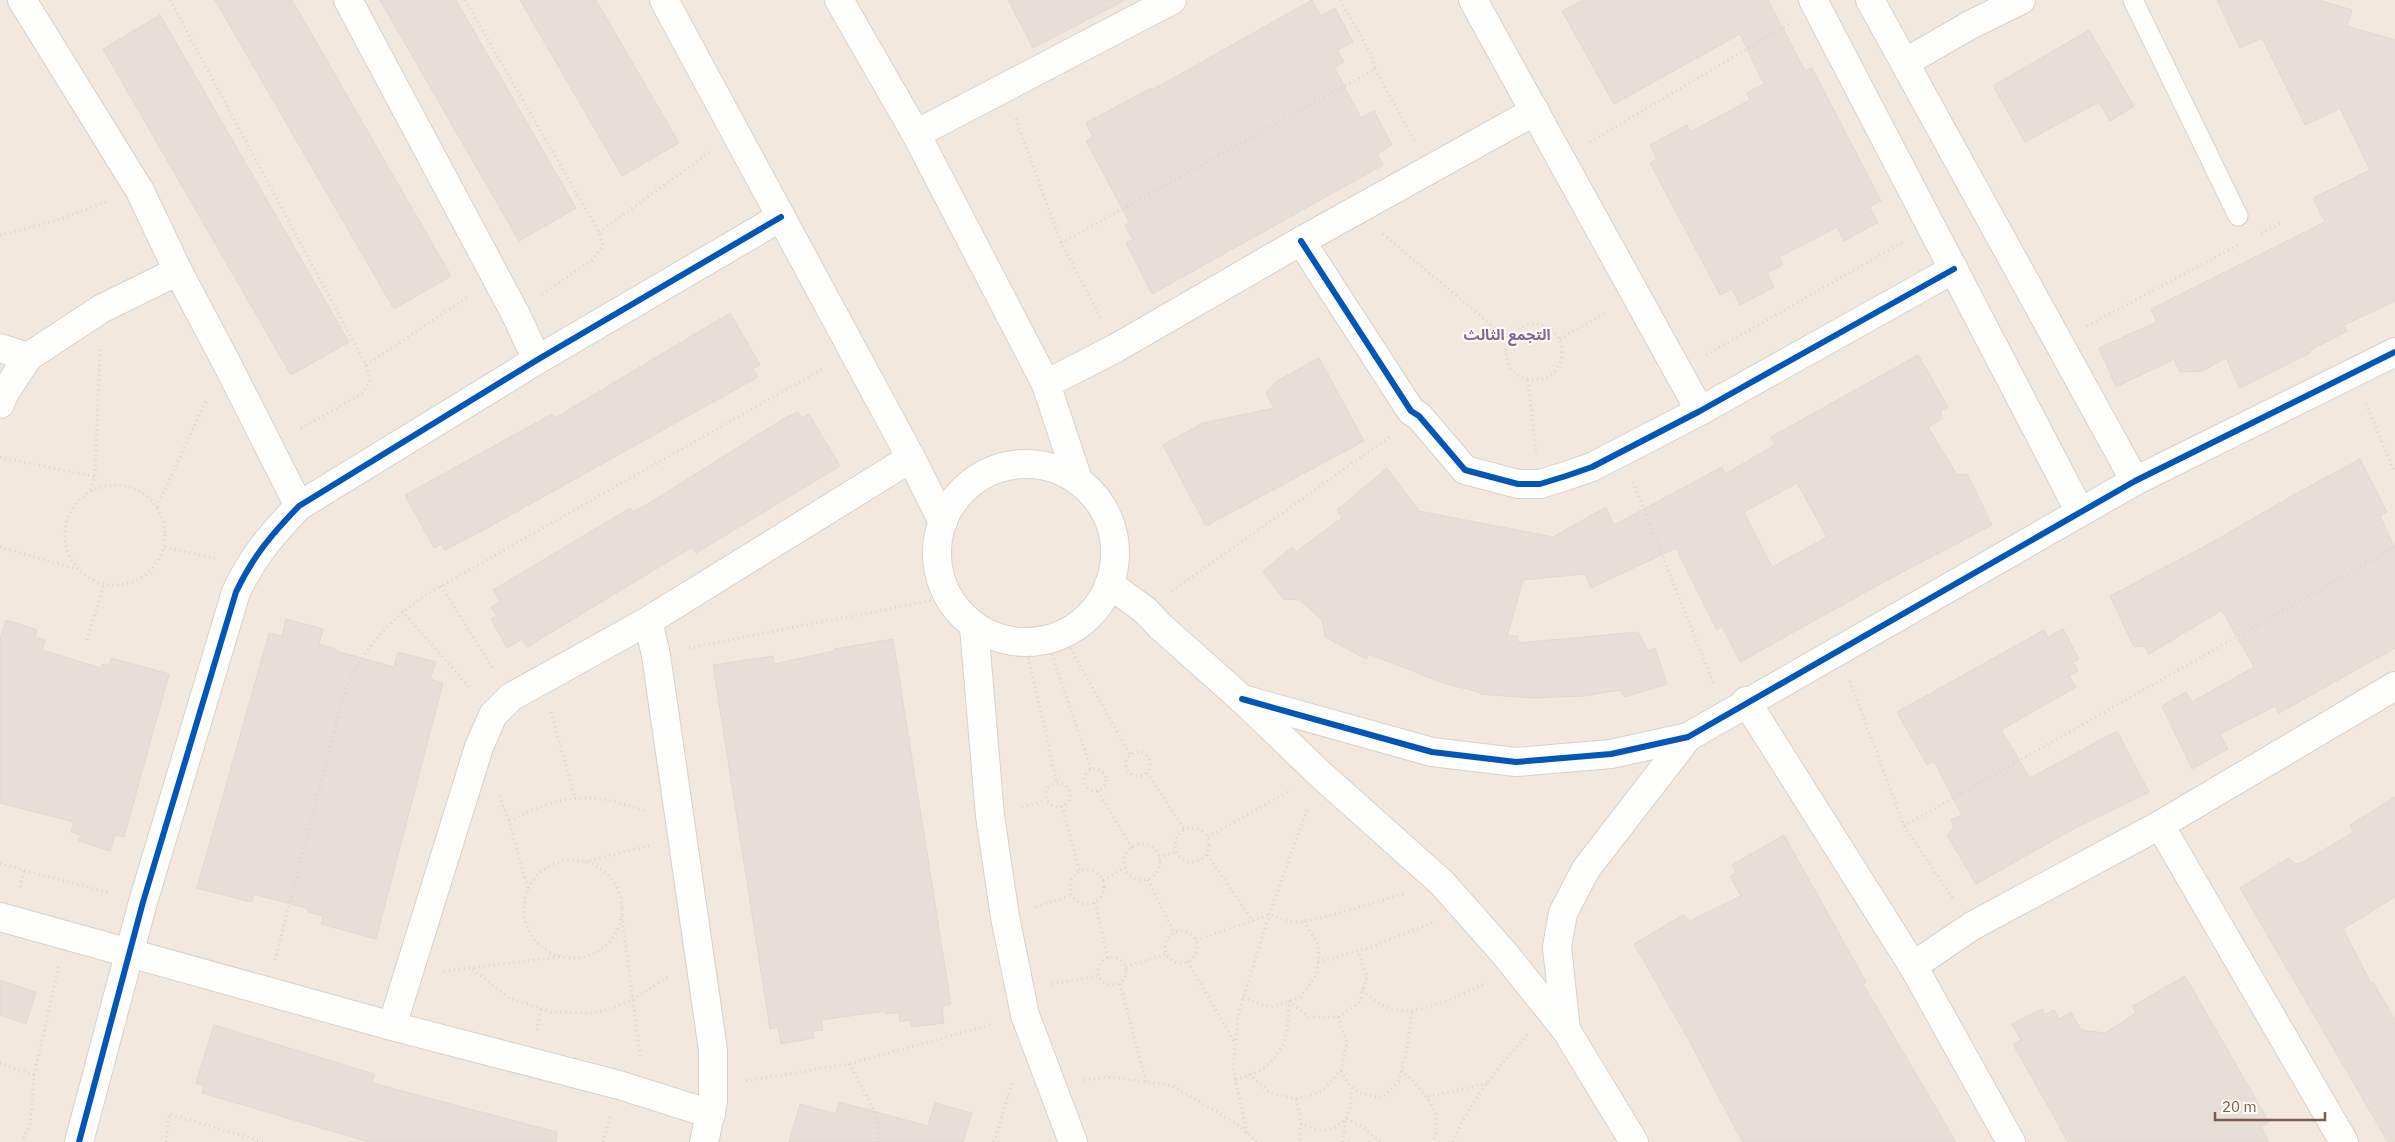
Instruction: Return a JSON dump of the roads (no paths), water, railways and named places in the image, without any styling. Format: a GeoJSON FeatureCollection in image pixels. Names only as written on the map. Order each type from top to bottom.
{"type":"FeatureCollection","features":[{"type":"Feature","properties":{"kind":"street"},"geometry":{"type":"LineString","coordinates":[[22,0],[140,191],[178,271],[226,360],[299,506]]}},
{"type":"Feature","properties":{"kind":"street"},"geometry":{"type":"LineString","coordinates":[[348,0],[537,360]]}},
{"type":"Feature","properties":{"kind":"street"},"geometry":{"type":"LineString","coordinates":[[664,0],[911,458],[942,522]]}},
{"type":"Feature","properties":{"kind":"street"},"geometry":{"type":"LineString","coordinates":[[839,0],[916,134],[1046,384],[1078,480]]}},
{"type":"Feature","properties":{"kind":"street"},"geometry":{"type":"LineString","coordinates":[[916,134],[1172,0]]}},
{"type":"Feature","properties":{"kind":"street"},"geometry":{"type":"LineString","coordinates":[[1473,0],[1700,411]]}},
{"type":"Feature","properties":{"kind":"street"},"geometry":{"type":"LineString","coordinates":[[1870,0],[1906,62],[2135,481]]}},
{"type":"Feature","properties":{"kind":"street"},"geometry":{"type":"LineString","coordinates":[[1906,62],[1970,25],[2021,0]]}},
{"type":"Feature","properties":{"kind":"street"},"geometry":{"type":"LineString","coordinates":[[1815,3],[2080,512]]}},
{"type":"Feature","properties":{"kind":"street"},"geometry":{"type":"LineString","coordinates":[[1046,384],[1116,348],[1301,241],[1535,111]]}},
{"type":"Feature","properties":{"kind":"street"},"geometry":{"type":"LineString","coordinates":[[79,1142],[128,954],[236,592],[248,565],[268,538],[299,506],[537,360],[781,217]]}},
{"type":"Feature","properties":{"kind":"street"},"geometry":{"type":"LineString","coordinates":[[1301,241],[1411,411],[1419,416],[1465,470],[1518,484],[1540,484],[1592,467],[1700,411],[1954,269]]}},
{"type":"Feature","properties":{"kind":"street"},"geometry":{"type":"LineString","coordinates":[[0,404],[5,392],[28,357],[101,309],[178,271]]}},
{"type":"Feature","properties":{"kind":"street"},"geometry":{"type":"LineString","coordinates":[[0,348],[28,357]]}},
{"type":"Feature","properties":{"kind":"street"},"geometry":{"type":"LineString","coordinates":[[1242,699],[1432,752],[1516,762],[1611,754],[1688,736],[2135,481],[2395,352]]}},
{"type":"Feature","properties":{"kind":"street"},"geometry":{"type":"LineString","coordinates":[[392,1026],[462,799],[502,706],[542,678],[648,621],[911,458]]}},
{"type":"Feature","properties":{"kind":"street"},"geometry":{"type":"LineString","coordinates":[[1035,464],[1057,470],[1078,480],[1098,502],[1107,516],[1114,538],[1114,562],[1109,584],[1099,604],[1083,622],[1045,639],[1007,641],[974,626],[960,615],[948,597],[941,580],[937,562],[937,544],[942,522],[953,501],[969,484],[989,471],[1011,465],[1035,464]]}},
{"type":"Feature","properties":{"kind":"street"},"geometry":{"type":"LineString","coordinates":[[1109,584],[1144,610],[1242,699],[1320,774],[1442,883],[1558,1020],[1634,1142]]}},
{"type":"Feature","properties":{"kind":"street"},"geometry":{"type":"LineString","coordinates":[[648,621],[656,655],[684,837],[713,1050],[711,1114],[704,1142]]}},
{"type":"Feature","properties":{"kind":"street"},"geometry":{"type":"LineString","coordinates":[[974,626],[990,816],[1005,917],[1022,1003],[1073,1142]]}},
{"type":"Feature","properties":{"kind":"street"},"geometry":{"type":"LineString","coordinates":[[1913,966],[1972,926],[2160,825],[2395,686]]}},
{"type":"Feature","properties":{"kind":"street"},"geometry":{"type":"LineString","coordinates":[[1736,707],[1913,966],[2011,1142]]}},
{"type":"Feature","properties":{"kind":"street"},"geometry":{"type":"LineString","coordinates":[[1558,1020],[1557,947],[1563,913],[1586,869],[1688,736]]}},
{"type":"Feature","properties":{"kind":"street"},"geometry":{"type":"LineString","coordinates":[[2160,825],[2344,1142]]}},
{"type":"Feature","properties":{"kind":"street"},"geometry":{"type":"LineString","coordinates":[[0,917],[392,1026],[619,1085],[645,1095],[711,1114]]}},
{"type":"Feature","properties":{"kind":"lane"},"geometry":{"type":"LineString","coordinates":[[2133,0],[2238,216]]}},
{"type":"Feature","properties":{"kind":"district","name":"التجمع الثالث"},"geometry":{"type":"Point","coordinates":[1507,335]}}]}
